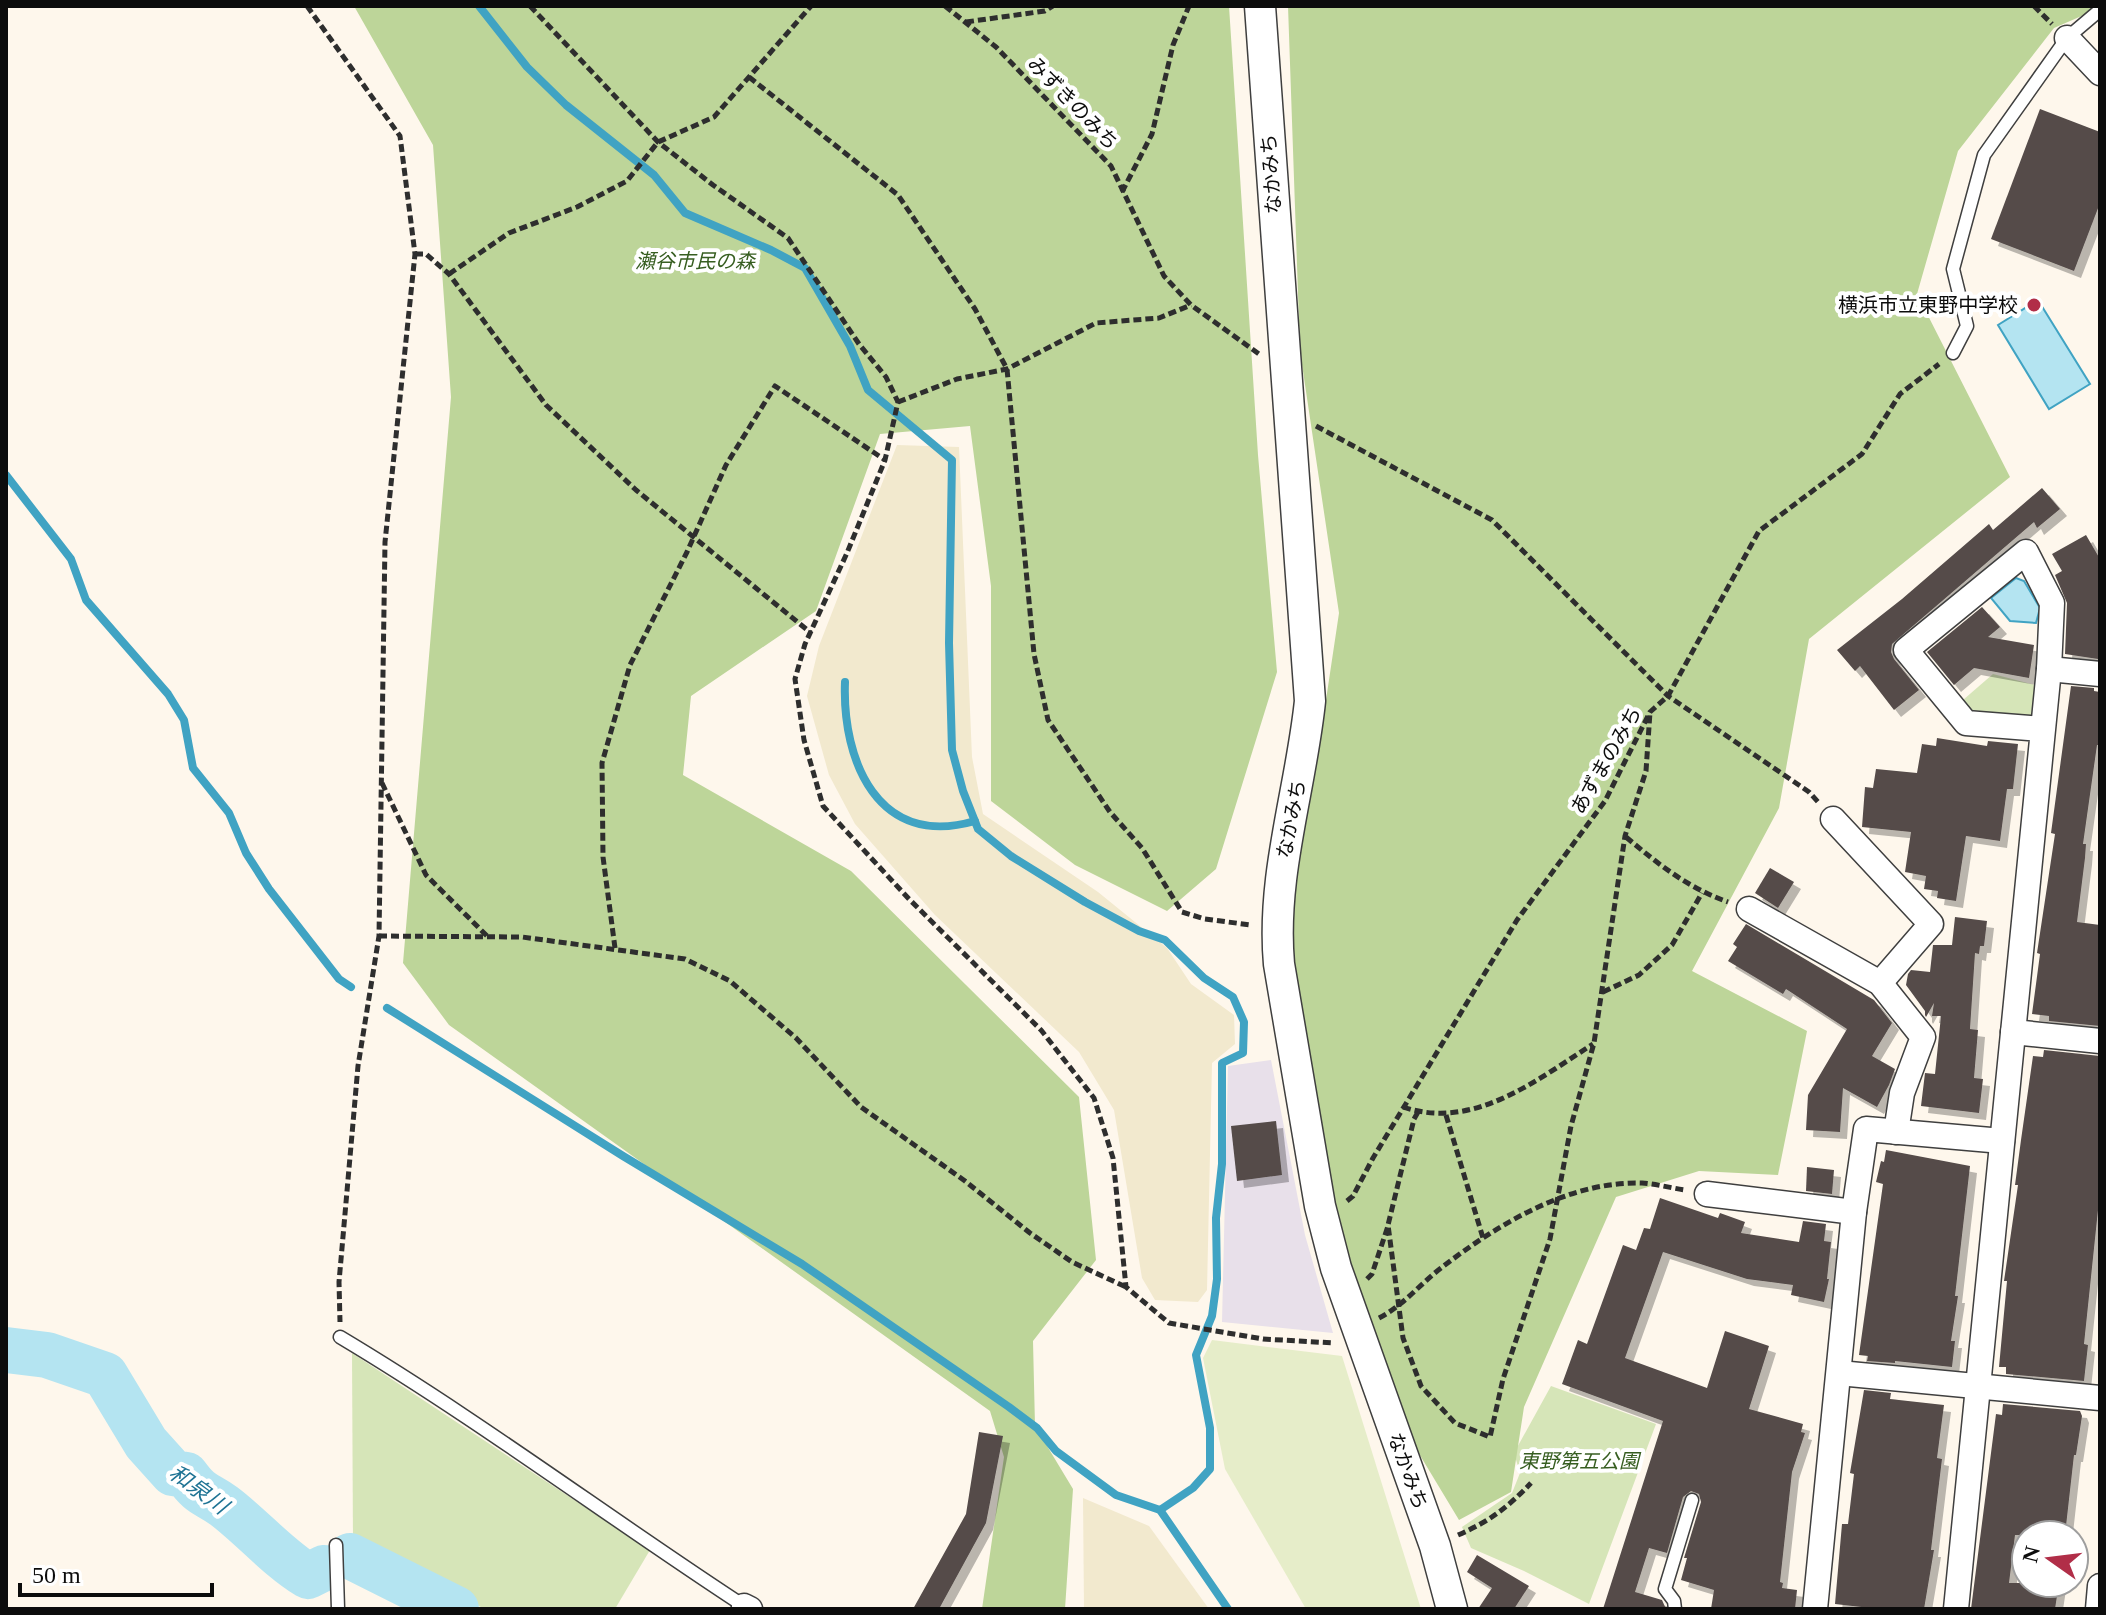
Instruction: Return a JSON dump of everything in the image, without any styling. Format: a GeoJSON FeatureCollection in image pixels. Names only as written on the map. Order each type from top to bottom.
{"type":"FeatureCollection","features":[{"type":"Feature","properties":{"kind":"street","name":"なかみち"},"geometry":{"type":"LineString","coordinates":[[1260,6],[1310,701],[1305,751],[1279,882],[1276,928],[1279,964],[1324,1219],[1347,1301],[1435,1546],[1452,1609]]}},
{"type":"Feature","properties":{"kind":"street"},"geometry":{"type":"LineString","coordinates":[[2067,38],[2100,73]]}},
{"type":"Feature","properties":{"kind":"street"},"geometry":{"type":"LineString","coordinates":[[1956,1609],[2049,669],[2052,603],[2026,552],[1906,650],[1966,723],[2042,729]]}},
{"type":"Feature","properties":{"kind":"street"},"geometry":{"type":"LineString","coordinates":[[2049,669],[2100,674]]}},
{"type":"Feature","properties":{"kind":"street"},"geometry":{"type":"LineString","coordinates":[[1833,819],[1931,924],[1880,983]]}},
{"type":"Feature","properties":{"kind":"street"},"geometry":{"type":"LineString","coordinates":[[1749,909],[1880,983],[1923,1037],[1902,1093],[1896,1132]]}},
{"type":"Feature","properties":{"kind":"street"},"geometry":{"type":"LineString","coordinates":[[2013,1032],[2100,1041]]}},
{"type":"Feature","properties":{"kind":"street"},"geometry":{"type":"LineString","coordinates":[[1815,1609],[1854,1212],[1866,1129],[2002,1141]]}},
{"type":"Feature","properties":{"kind":"street"},"geometry":{"type":"LineString","coordinates":[[1707,1194],[1854,1212]]}},
{"type":"Feature","properties":{"kind":"street"},"geometry":{"type":"LineString","coordinates":[[1839,1373],[2100,1398]]}},
{"type":"Feature","properties":{"kind":"street"},"geometry":{"type":"LineString","coordinates":[[2098,1609],[2100,1586]]}},
{"type":"Feature","properties":{"kind":"lane"},"geometry":{"type":"LineString","coordinates":[[1953,353],[1967,326],[1953,269],[1984,155],[2067,38],[2100,10]]}},
{"type":"Feature","properties":{"kind":"lane"},"geometry":{"type":"LineString","coordinates":[[340,1337],[396,1371],[634,1534],[747,1607]]}},
{"type":"Feature","properties":{"kind":"lane"},"geometry":{"type":"LineString","coordinates":[[1675,1609],[1674,1601],[1665,1589],[1692,1500]]}},
{"type":"Feature","properties":{"kind":"lane"},"geometry":{"type":"LineString","coordinates":[[336,1545],[338,1609]]}},
{"type":"Feature","properties":{"kind":"path"},"geometry":{"type":"LineString","coordinates":[[307,6],[400,136],[415,254],[385,542],[379,936],[358,1066],[339,1282],[340,1337]]}},
{"type":"Feature","properties":{"kind":"path"},"geometry":{"type":"LineString","coordinates":[[530,6],[658,142],[788,238],[859,344],[886,377],[898,402],[885,460],[805,644],[795,679],[804,740],[823,806],[909,899],[1041,1030],[1094,1098],[1113,1158],[1126,1287]]}},
{"type":"Feature","properties":{"kind":"path"},"geometry":{"type":"LineString","coordinates":[[449,274],[509,233],[577,207],[627,181],[658,142],[714,117],[811,6]]}},
{"type":"Feature","properties":{"kind":"path","name":"みずきのみち"},"geometry":{"type":"LineString","coordinates":[[945,6],[996,47],[1111,166],[1164,276],[1191,305],[1286,374]]}},
{"type":"Feature","properties":{"kind":"path"},"geometry":{"type":"LineString","coordinates":[[966,23],[1045,11],[1053,6]]}},
{"type":"Feature","properties":{"kind":"path"},"geometry":{"type":"LineString","coordinates":[[1122,192],[1152,134],[1173,45],[1189,6]]}},
{"type":"Feature","properties":{"kind":"path"},"geometry":{"type":"LineString","coordinates":[[749,77],[898,195],[975,309],[1007,369],[1034,654],[1048,720],[1110,812],[1142,848],[1182,912],[1205,919],[1276,928]]}},
{"type":"Feature","properties":{"kind":"path"},"geometry":{"type":"LineString","coordinates":[[415,254],[426,254],[449,274],[546,405],[636,490],[811,633]]}},
{"type":"Feature","properties":{"kind":"path"},"geometry":{"type":"LineString","coordinates":[[898,402],[957,379],[1007,369],[1096,323],[1159,318],[1191,305]]}},
{"type":"Feature","properties":{"kind":"path","name":"あずまのみち"},"geometry":{"type":"LineString","coordinates":[[1324,1219],[1353,1196],[1403,1107],[1517,920],[1605,801],[1650,712],[1668,696],[1759,531],[1862,454],[1900,394],[1953,353]]}},
{"type":"Feature","properties":{"kind":"path"},"geometry":{"type":"LineString","coordinates":[[615,948],[603,857],[602,763],[630,665],[694,538],[726,465],[775,386],[885,460]]}},
{"type":"Feature","properties":{"kind":"path"},"geometry":{"type":"LineString","coordinates":[[1290,412],[1492,520],[1668,696],[1809,792],[1833,819]]}},
{"type":"Feature","properties":{"kind":"path"},"geometry":{"type":"LineString","coordinates":[[1388,1225],[1403,1338],[1421,1386],[1455,1423],[1490,1437],[1503,1379],[1550,1239],[1571,1126],[1594,1043],[1625,836],[1646,771],[1650,712]]}},
{"type":"Feature","properties":{"kind":"path"},"geometry":{"type":"LineString","coordinates":[[380,780],[426,875],[489,937]]}},
{"type":"Feature","properties":{"kind":"path"},"geometry":{"type":"LineString","coordinates":[[1625,836],[1661,867],[1702,893],[1749,909]]}},
{"type":"Feature","properties":{"kind":"path"},"geometry":{"type":"LineString","coordinates":[[1602,992],[1639,975],[1672,945],[1702,893]]}},
{"type":"Feature","properties":{"kind":"path"},"geometry":{"type":"LineString","coordinates":[[379,936],[522,937],[615,948],[685,959],[730,981],[796,1038],[861,1107],[965,1181],[1040,1240],[1072,1262],[1126,1287],[1169,1323],[1263,1339],[1360,1337],[1399,1308],[1433,1275],[1483,1238],[1558,1199],[1601,1187],[1643,1183],[1707,1194]]}},
{"type":"Feature","properties":{"kind":"path"},"geometry":{"type":"LineString","coordinates":[[1403,1107],[1446,1115],[1482,1107],[1530,1085],[1594,1043]]}},
{"type":"Feature","properties":{"kind":"path"},"geometry":{"type":"LineString","coordinates":[[1347,1301],[1372,1274],[1418,1112]]}},
{"type":"Feature","properties":{"kind":"path"},"geometry":{"type":"LineString","coordinates":[[1446,1115],[1483,1238]]}},
{"type":"Feature","properties":{"kind":"path"},"geometry":{"type":"LineString","coordinates":[[1435,1546],[1490,1521],[1531,1483]]}},
{"type":"Feature","properties":{"kind":"shaded area"},"geometry":{"type":"Polygon","coordinates":[[[897,445],[959,447],[972,757],[983,814],[1098,892],[1167,948],[1191,984],[1234,1015],[1235,1044],[1212,1063],[1207,1290],[1198,1302],[1155,1300],[1142,1278],[1114,1110],[1079,1052],[935,915],[855,824],[829,775],[807,696],[819,646],[897,445]]]}},
{"type":"Feature","properties":{"kind":"shaded area"},"geometry":{"type":"Polygon","coordinates":[[[1271,1060],[1305,1235],[1333,1333],[1222,1322],[1228,1066],[1271,1060]]]}},
{"type":"Feature","properties":{"kind":"shaded area"},"geometry":{"type":"Polygon","coordinates":[[[1083,1498],[1149,1526],[1209,1609],[1084,1609],[1083,1498]]]}},
{"type":"Feature","properties":{"kind":"green space","name":"瀬谷市民の森"},"geometry":{"type":"Polygon","coordinates":[[[354,6],[1229,6],[1258,455],[1277,672],[1216,869],[1167,911],[1075,865],[991,801],[991,586],[970,426],[880,434],[816,611],[691,696],[683,775],[851,871],[1079,1097],[1096,1260],[1033,1341],[1035,1426],[1073,1489],[1065,1609],[982,1609],[1004,1457],[990,1411],[449,1025],[403,963],[451,397],[433,145],[354,6]]]}},
{"type":"Feature","properties":{"kind":"green space"},"geometry":{"type":"Polygon","coordinates":[[[1288,6],[2100,6],[2054,28],[1958,151],[1917,294],[2010,477],[1809,639],[1779,808],[1692,971],[1807,1031],[1778,1175],[1699,1171],[1616,1197],[1524,1407],[1511,1492],[1459,1520],[1415,1447],[1347,1275],[1287,933],[1290,852],[1317,760],[1339,613],[1300,351],[1288,6]]]}},
{"type":"Feature","properties":{"kind":"green space"},"geometry":{"type":"Polygon","coordinates":[[[1993,674],[2035,685],[2032,717],[1961,713],[1956,706],[1993,674]]]}},
{"type":"Feature","properties":{"kind":"green space"},"geometry":{"type":"Polygon","coordinates":[[[1212,1340],[1342,1356],[1421,1609],[1306,1609],[1225,1469],[1203,1358],[1212,1340]]]}},
{"type":"Feature","properties":{"kind":"green space"},"geometry":{"type":"Polygon","coordinates":[[[352,1353],[650,1550],[615,1609],[485,1609],[353,1545],[352,1353]]]}},
{"type":"Feature","properties":{"kind":"green space","name":"東野第五公園"},"geometry":{"type":"Polygon","coordinates":[[[1551,1386],[1656,1424],[1589,1604],[1471,1548],[1462,1527],[1512,1493],[1520,1473],[1514,1453],[1551,1386]]]}},
{"type":"Feature","properties":{"kind":"water"},"geometry":{"type":"Polygon","coordinates":[[[2038,300],[2090,384],[2049,409],[1998,325],[2038,300]]]}},
{"type":"Feature","properties":{"kind":"water"},"geometry":{"type":"Polygon","coordinates":[[[2016,578],[2024,581],[2040,608],[2036,623],[2010,621],[1991,598],[2016,578]]]}},
{"type":"Feature","properties":{"kind":"building"},"geometry":{"type":"Polygon","coordinates":[[[2040,109],[2100,132],[2100,203],[2074,271],[1991,239],[2040,109]]]}},
{"type":"Feature","properties":{"kind":"building"},"geometry":{"type":"Polygon","coordinates":[[[2042,488],[2060,509],[2037,528],[2034,522],[1892,644],[1894,659],[1919,690],[1894,710],[1860,666],[1855,671],[1837,650],[1989,524],[1993,530],[2042,488]]]}},
{"type":"Feature","properties":{"kind":"building"},"geometry":{"type":"Polygon","coordinates":[[[2086,535],[2100,559],[2098,659],[2065,654],[2067,603],[2055,575],[2062,571],[2052,554],[2086,535]]]}},
{"type":"Feature","properties":{"kind":"building"},"geometry":{"type":"Polygon","coordinates":[[[1982,607],[2000,627],[1988,637],[2034,645],[2029,678],[1974,668],[1954,685],[1927,652],[1982,607]]]}},
{"type":"Feature","properties":{"kind":"building"},"geometry":{"type":"Polygon","coordinates":[[[2071,686],[2094,688],[2094,691],[2100,692],[2100,745],[2097,745],[2083,844],[2086,844],[2085,858],[2077,922],[2100,925],[2100,1026],[2049,1021],[2049,1016],[2032,1014],[2040,954],[2037,953],[2055,834],[2051,833],[2071,686]]]}},
{"type":"Feature","properties":{"kind":"building"},"geometry":{"type":"Polygon","coordinates":[[[1937,738],[1987,746],[1988,741],[2018,744],[2013,789],[2007,789],[2000,841],[1966,836],[1956,901],[1937,898],[1938,891],[1924,889],[1926,876],[1905,872],[1911,832],[1862,827],[1865,787],[1873,788],[1876,769],[1917,773],[1922,744],[1936,746],[1937,738]]]}},
{"type":"Feature","properties":{"kind":"building"},"geometry":{"type":"Polygon","coordinates":[[[1770,868],[1794,882],[1778,908],[1755,893],[1770,868]]]}},
{"type":"Feature","properties":{"kind":"building"},"geometry":{"type":"Polygon","coordinates":[[[1955,917],[1987,921],[1984,946],[1980,946],[1979,954],[1975,953],[1970,1029],[1978,1030],[1974,1078],[1983,1079],[1979,1113],[1921,1106],[1925,1073],[1935,1074],[1941,1016],[1932,1016],[1934,1003],[1926,1017],[1906,985],[1911,970],[1930,972],[1933,945],[1952,945],[1955,917]]]}},
{"type":"Feature","properties":{"kind":"building"},"geometry":{"type":"Polygon","coordinates":[[[1746,924],[1874,1000],[1892,1023],[1872,1056],[1895,1069],[1889,1085],[1877,1107],[1843,1088],[1840,1132],[1806,1130],[1808,1095],[1847,1029],[1786,989],[1783,994],[1728,961],[1737,947],[1733,944],[1746,924]]]}},
{"type":"Feature","properties":{"kind":"building"},"geometry":{"type":"Polygon","coordinates":[[[2044,1050],[2100,1056],[2100,1191],[2084,1344],[2088,1345],[2084,1381],[2006,1374],[2006,1367],[1999,1367],[2007,1281],[2004,1281],[2018,1185],[2015,1185],[2021,1140],[2033,1056],[2043,1057],[2044,1050]]]}},
{"type":"Feature","properties":{"kind":"building"},"geometry":{"type":"Polygon","coordinates":[[[1276,1121],[1282,1175],[1237,1181],[1231,1126],[1276,1121]]]}},
{"type":"Feature","properties":{"kind":"building"},"geometry":{"type":"Polygon","coordinates":[[[1886,1150],[1970,1166],[1955,1296],[1958,1296],[1951,1341],[1955,1341],[1952,1367],[1867,1361],[1868,1356],[1859,1355],[1883,1184],[1876,1182],[1886,1150]]]}},
{"type":"Feature","properties":{"kind":"building"},"geometry":{"type":"Polygon","coordinates":[[[1807,1167],[1834,1170],[1832,1194],[1806,1191],[1807,1167]]]}},
{"type":"Feature","properties":{"kind":"building"},"geometry":{"type":"Polygon","coordinates":[[[1660,1198],[1718,1218],[1720,1213],[1745,1222],[1741,1233],[1799,1242],[1803,1221],[1826,1224],[1824,1241],[1831,1242],[1824,1302],[1791,1295],[1793,1285],[1747,1279],[1663,1252],[1625,1358],[1707,1388],[1725,1331],[1769,1346],[1749,1409],[1803,1424],[1801,1432],[1805,1433],[1792,1472],[1780,1582],[1783,1583],[1782,1588],[1797,1590],[1795,1609],[1711,1609],[1714,1590],[1681,1580],[1687,1558],[1684,1558],[1701,1502],[1699,1494],[1691,1491],[1683,1497],[1667,1553],[1649,1548],[1635,1592],[1662,1600],[1666,1609],[1603,1609],[1663,1421],[1562,1384],[1578,1340],[1587,1344],[1623,1245],[1636,1250],[1644,1228],[1650,1229],[1660,1198]]]}},
{"type":"Feature","properties":{"kind":"building"},"geometry":{"type":"Polygon","coordinates":[[[1864,1390],[1891,1393],[1890,1399],[1944,1405],[1937,1458],[1942,1459],[1931,1550],[1934,1550],[1924,1609],[1879,1609],[1835,1604],[1842,1524],[1848,1524],[1854,1474],[1850,1473],[1864,1390]]]}},
{"type":"Feature","properties":{"kind":"building"},"geometry":{"type":"Polygon","coordinates":[[[2003,1404],[2080,1411],[2082,1416],[2067,1519],[2010,1519],[2010,1599],[2057,1599],[2055,1609],[1971,1609],[1996,1414],[2002,1415],[2003,1404]]]}},
{"type":"Feature","properties":{"kind":"building"},"geometry":{"type":"Polygon","coordinates":[[[979,1432],[1003,1436],[986,1523],[939,1609],[913,1609],[966,1514],[979,1432]]]}},
{"type":"Feature","properties":{"kind":"building"},"geometry":{"type":"Polygon","coordinates":[[[1477,1555],[1529,1586],[1514,1609],[1478,1609],[1492,1588],[1467,1572],[1477,1555]]]}},
{"type":"Feature","properties":{"kind":"waterway"},"geometry":{"type":"LineString","coordinates":[[479,6],[527,67],[566,105],[654,175],[685,213],[805,268],[850,346],[868,390],[952,460],[949,643],[952,750],[978,829],[1011,856],[1085,902],[1139,931],[1165,940],[1204,978],[1233,997],[1244,1022],[1243,1053],[1222,1063],[1222,1164],[1216,1218],[1217,1279],[1212,1316],[1196,1355],[1210,1428],[1210,1469],[1193,1488],[1160,1510]]}},
{"type":"Feature","properties":{"kind":"waterway"},"geometry":{"type":"LineString","coordinates":[[6,475],[71,559],[86,600],[168,694],[184,720],[193,768],[229,813],[246,853],[269,889],[339,979],[351,987]]}},
{"type":"Feature","properties":{"kind":"waterway"},"geometry":{"type":"LineString","coordinates":[[845,682],[850,741],[859,768],[872,792],[890,810],[913,822],[941,826],[975,821]]}},
{"type":"Feature","properties":{"kind":"waterway"},"geometry":{"type":"LineString","coordinates":[[387,1008],[802,1264],[1009,1407],[1037,1428],[1056,1451],[1116,1495],[1160,1510],[1228,1609]]}},
{"type":"Feature","properties":{"kind":"waterway","name":"和泉川"},"geometry":{"type":"LineString","coordinates":[[6,1350],[47,1355],[105,1375],[146,1443],[173,1473],[186,1475],[200,1491],[224,1506],[308,1576],[324,1568]]}},
{"type":"Feature","properties":{"kind":"waterway","name":"和泉川"},"geometry":{"type":"LineString","coordinates":[[350,1556],[456,1609]]}},
{"type":"Feature","properties":{"kind":"place","name":"横浜市立東野中学校"},"geometry":{"type":"Point","coordinates":[2034,305]}}]}
